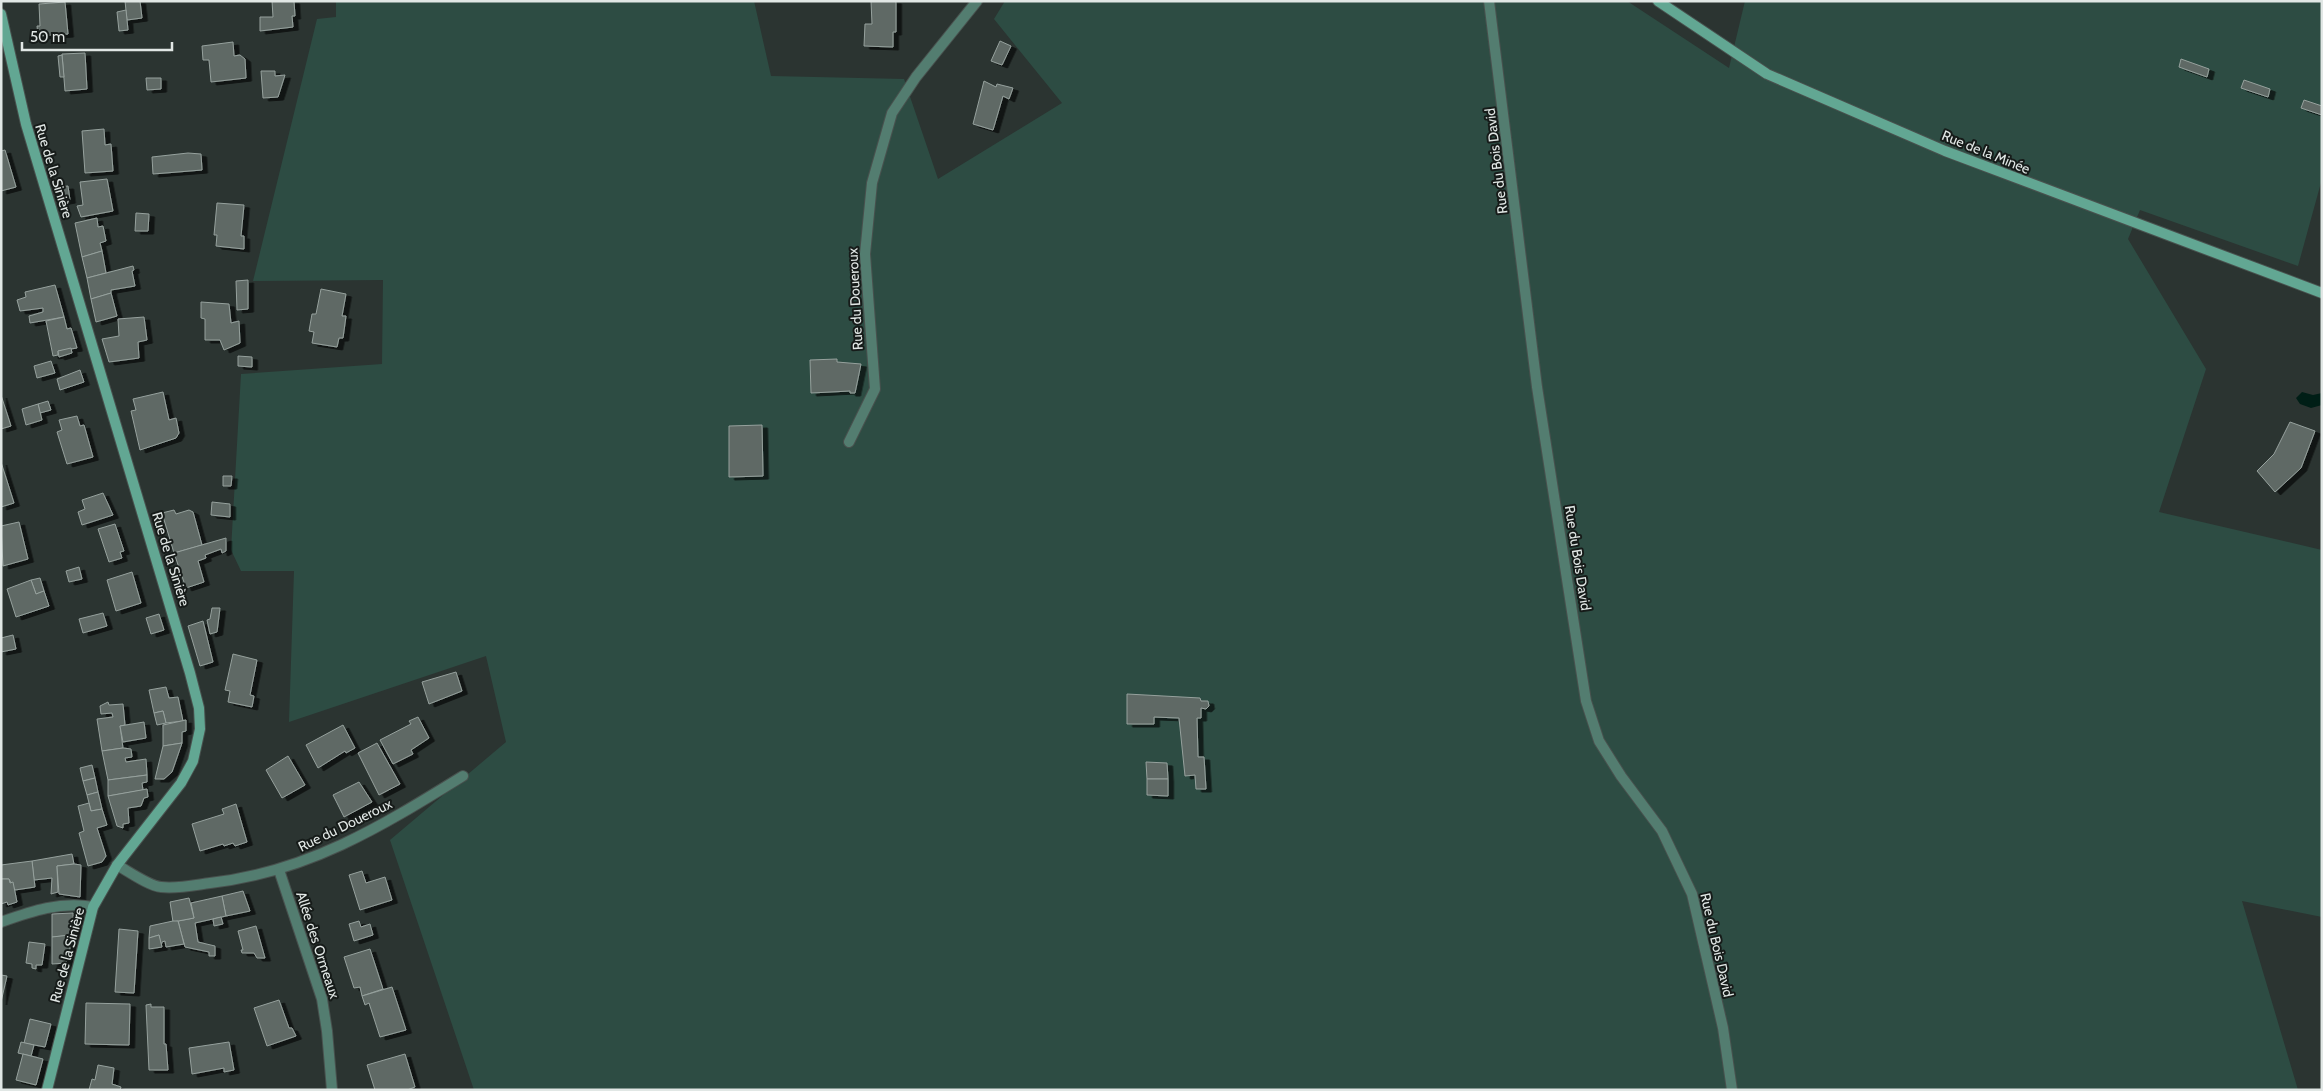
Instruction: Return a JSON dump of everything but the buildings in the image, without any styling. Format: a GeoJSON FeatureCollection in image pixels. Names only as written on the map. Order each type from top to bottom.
{"type":"FeatureCollection","features":[{"type":"Feature","properties":{"kind":"street","name":"Rue du Doueroux"},"geometry":{"type":"LineString","coordinates":[[849,442],[874,389],[865,254],[872,183],[892,113],[916,77],[977,1]]}},
{"type":"Feature","properties":{"kind":"street","name":"Rue du Bois David"},"geometry":{"type":"LineString","coordinates":[[1489,1],[1537,387],[1586,702],[1599,740],[1622,776],[1662,831],[1692,894],[1723,1028],[1732,1090]]}},
{"type":"Feature","properties":{"kind":"street","name":"Rue de la Minée"},"geometry":{"type":"LineString","coordinates":[[1658,1],[1767,74],[1945,151],[2322,293]]}},
{"type":"Feature","properties":{"kind":"street","name":"Rue de la Sinière"},"geometry":{"type":"LineString","coordinates":[[1,14],[26,124],[199,708],[199,736],[193,761],[181,783],[117,865],[94,907],[47,1090]]}},
{"type":"Feature","properties":{"kind":"street","name":"Rue du Doueroux"},"geometry":{"type":"LineString","coordinates":[[117,865],[160,887],[241,880],[279,870],[327,853],[385,824],[463,776]]}},
{"type":"Feature","properties":{"kind":"street","name":"Allée des Ormeaux"},"geometry":{"type":"LineString","coordinates":[[279,870],[322,998],[332,1090]]}},
{"type":"Feature","properties":{"kind":"street"},"geometry":{"type":"LineString","coordinates":[[1,922],[46,908],[79,904],[94,907]]}},
{"type":"Feature","properties":{"kind":"shaded area"},"geometry":{"type":"Polygon","coordinates":[[[336,1],[754,1],[771,76],[904,79],[938,179],[1062,103],[994,19],[1005,1],[1627,1],[1729,68],[1745,1],[2322,1],[2322,179],[2298,266],[2140,210],[2128,239],[2206,369],[2159,512],[2322,550],[2322,917],[2242,901],[2298,1090],[474,1090],[390,840],[506,742],[486,656],[289,722],[294,571],[241,571],[231,550],[241,374],[382,364],[383,280],[253,281],[317,19],[336,17],[336,1]]]}},
{"type":"Feature","properties":{"kind":"shaded area"},"geometry":{"type":"Polygon","coordinates":[[[2302,392],[2313,395],[2322,393],[2322,405],[2311,408],[2300,404],[2296,398],[2302,392]]]}}]}
